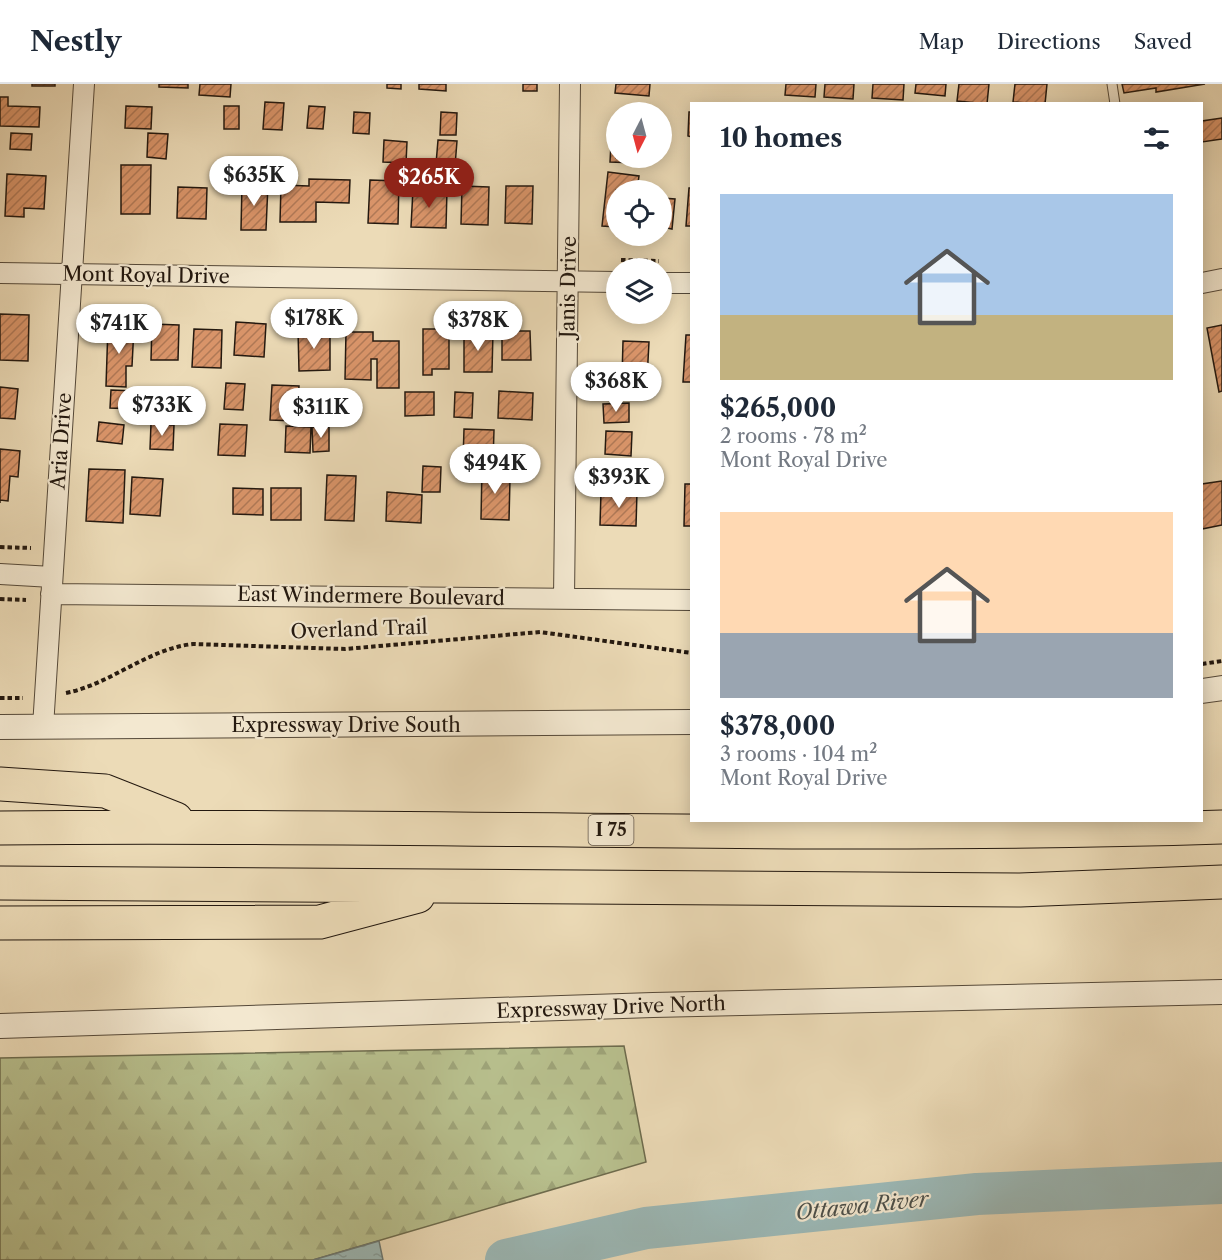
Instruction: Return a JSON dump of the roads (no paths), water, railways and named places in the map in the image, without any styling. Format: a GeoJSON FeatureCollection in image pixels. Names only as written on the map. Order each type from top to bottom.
{"type":"FeatureCollection","features":[{"type":"Feature","properties":{"kind":"highway"},"geometry":{"type":"LineString","coordinates":[[0,784],[105,791],[192,825]]}},
{"type":"Feature","properties":{"kind":"highway","name":"I 75"},"geometry":{"type":"LineString","coordinates":[[0,828],[192,825],[1028,833],[1222,827]]}},
{"type":"Feature","properties":{"kind":"highway"},"geometry":{"type":"LineString","coordinates":[[0,883],[1020,890],[1222,882]]}},
{"type":"Feature","properties":{"kind":"highway"},"geometry":{"type":"LineString","coordinates":[[0,923],[321,922],[453,887]]}},
{"type":"Feature","properties":{"kind":"street","name":"Aria Drive"},"geometry":{"type":"LineString","coordinates":[[43,727],[84,84]]}},
{"type":"Feature","properties":{"kind":"street","name":"Janis Drive"},"geometry":{"type":"LineString","coordinates":[[564,598],[570,84]]}},
{"type":"Feature","properties":{"kind":"street","name":"Mont Royal Drive"},"geometry":{"type":"LineString","coordinates":[[0,273],[606,282]]}},
{"type":"Feature","properties":{"kind":"street"},"geometry":{"type":"LineString","coordinates":[[1203,283],[1222,279]]}},
{"type":"Feature","properties":{"kind":"street"},"geometry":{"type":"LineString","coordinates":[[672,283],[690,283]]}},
{"type":"Feature","properties":{"kind":"street","name":"East Windermere Boulevard"},"geometry":{"type":"LineString","coordinates":[[0,574],[52,585],[690,600]]}},
{"type":"Feature","properties":{"kind":"street"},"geometry":{"type":"LineString","coordinates":[[1203,691],[1222,688]]}},
{"type":"Feature","properties":{"kind":"street","name":"Expressway Drive South"},"geometry":{"type":"LineString","coordinates":[[0,727],[690,722]]}},
{"type":"Feature","properties":{"kind":"street","name":"Expressway Drive North"},"geometry":{"type":"LineString","coordinates":[[0,1026],[653,1005],[1222,992]]}},
{"type":"Feature","properties":{"kind":"lane"},"geometry":{"type":"LineString","coordinates":[[1112,84],[1115,102]]}},
{"type":"Feature","properties":{"kind":"water"},"geometry":{"type":"Polygon","coordinates":[[[379,1241],[383,1260],[313,1260],[379,1241]]]}},
{"type":"Feature","properties":{"kind":"waterway","name":"Ottawa River"},"geometry":{"type":"LineString","coordinates":[[506,1260],[646,1228],[977,1194],[1222,1183]]}}]}
